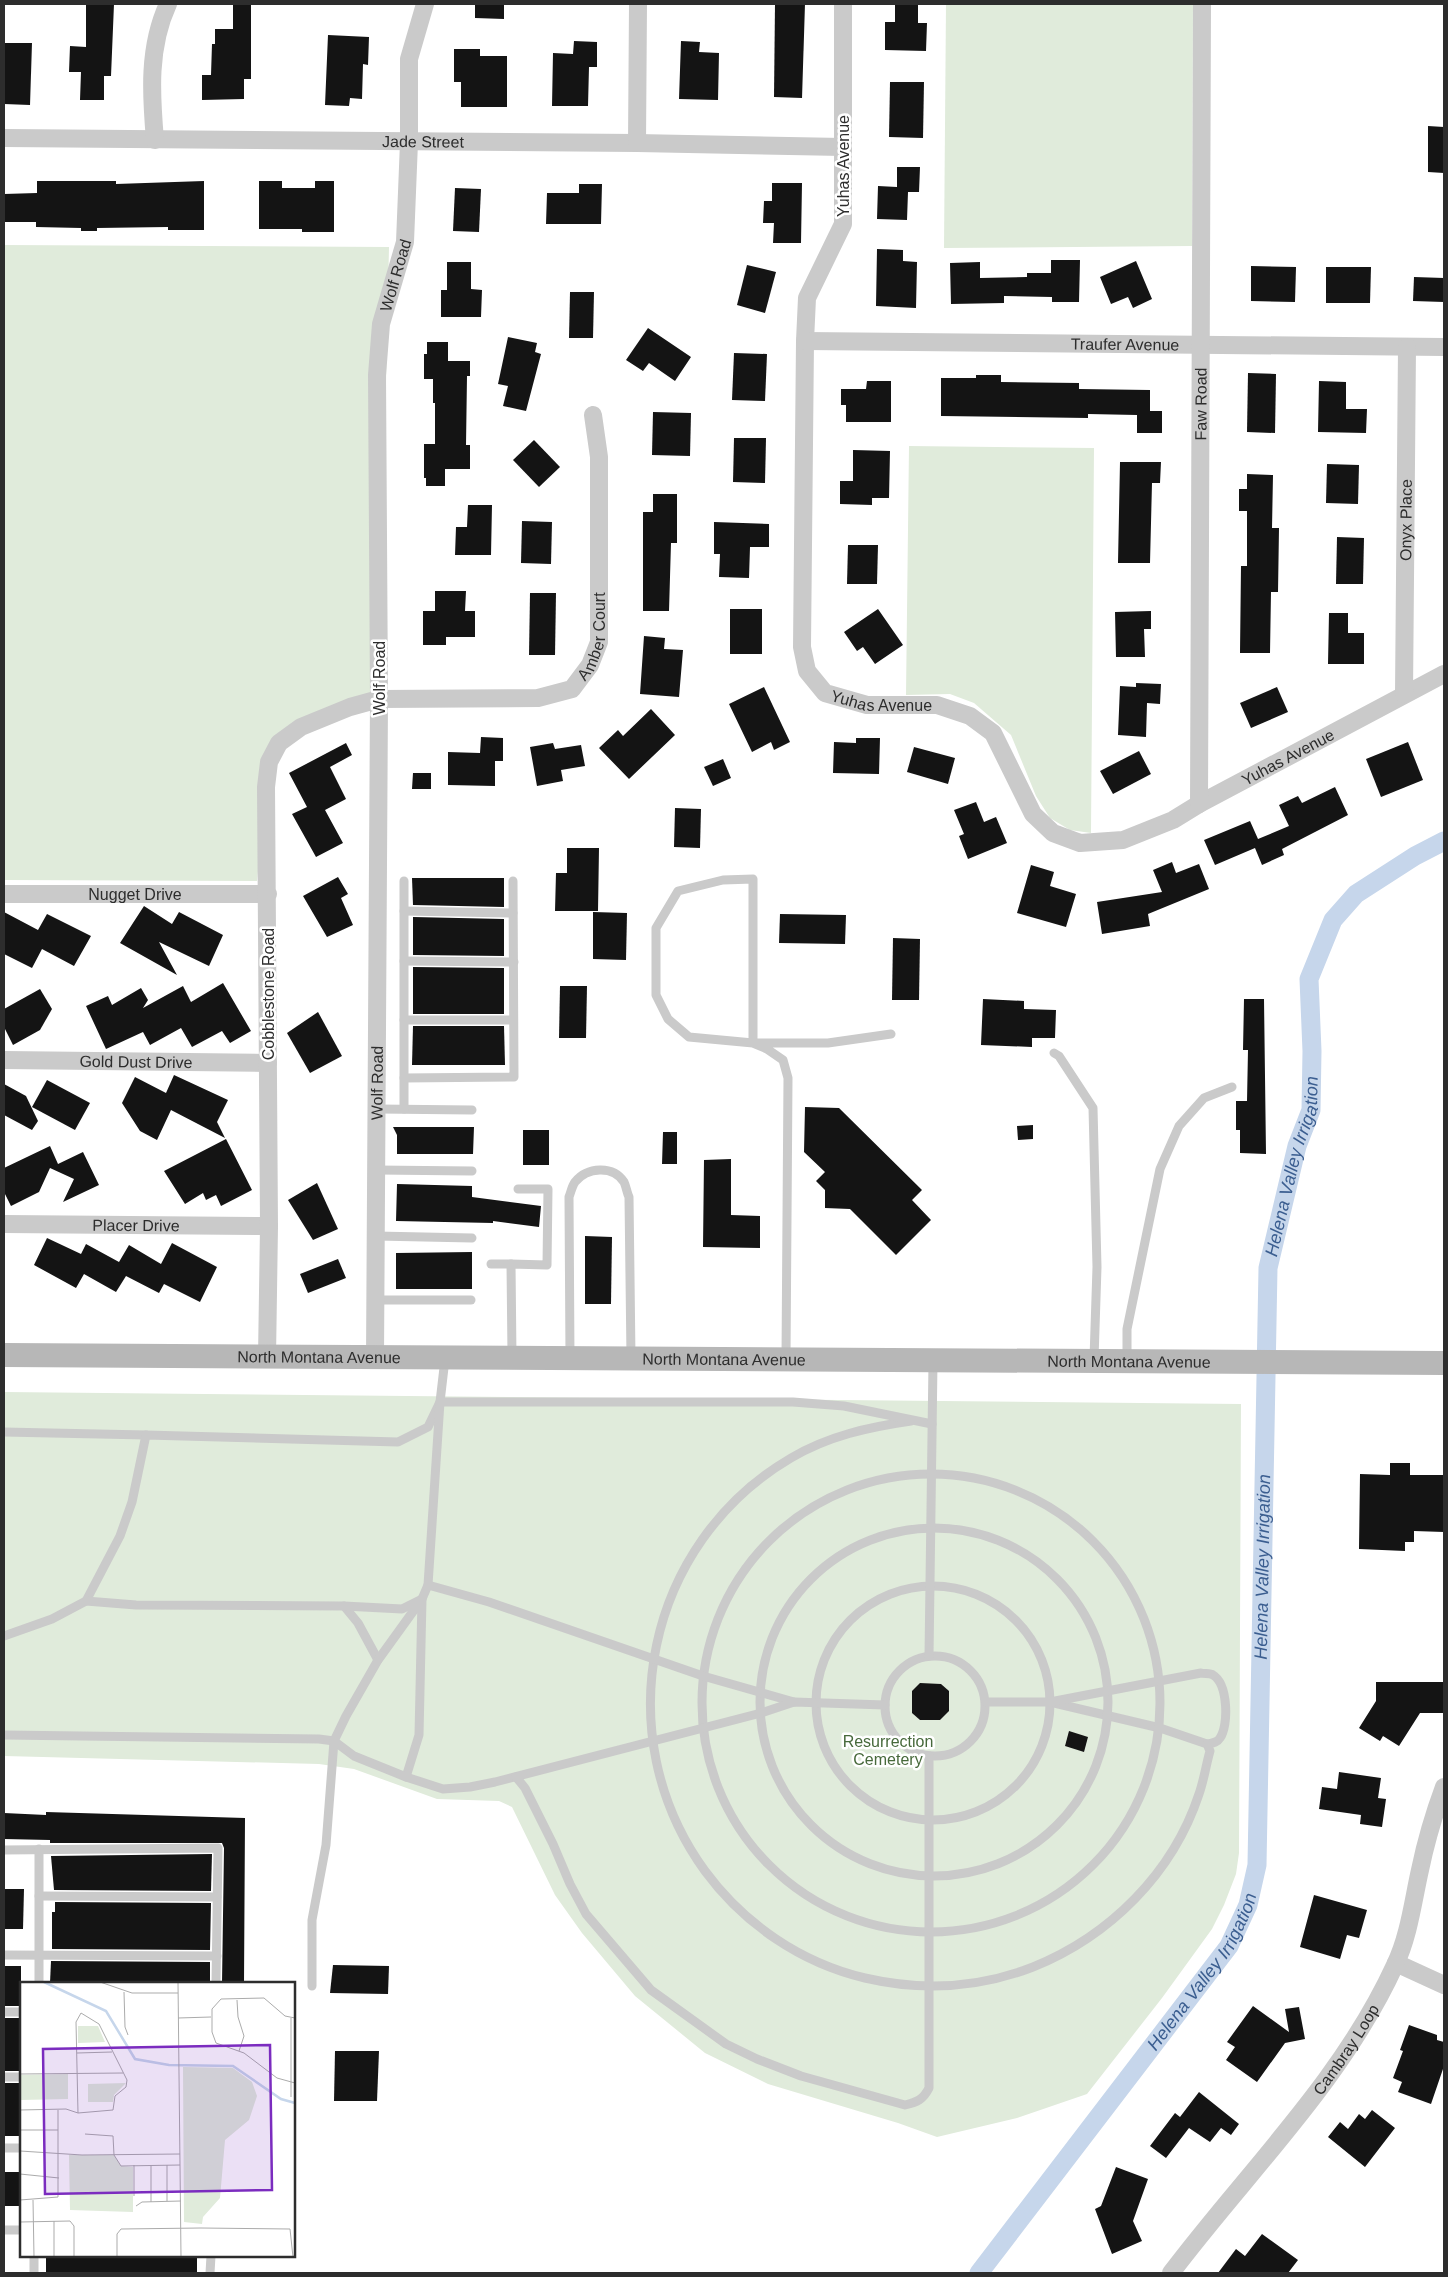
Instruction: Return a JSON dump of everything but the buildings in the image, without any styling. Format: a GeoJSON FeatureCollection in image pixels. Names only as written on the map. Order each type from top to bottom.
{"type":"FeatureCollection","features":[{"type":"Feature","properties":{"kind":"main road","name":"North Montana Avenue"},"geometry":{"type":"LineString","coordinates":[[4,1355],[267,1358],[1444,1363]]}},
{"type":"Feature","properties":{"kind":"street"},"geometry":{"type":"LineString","coordinates":[[155,140],[152,95],[154,49],[162,16],[168,4]]}},
{"type":"Feature","properties":{"kind":"street","name":"Wolf Road"},"geometry":{"type":"LineString","coordinates":[[375,1358],[378,1109],[378,375],[381,324],[405,242],[409,142],[409,58],[425,4]]}},
{"type":"Feature","properties":{"kind":"street"},"geometry":{"type":"LineString","coordinates":[[637,143],[638,4]]}},
{"type":"Feature","properties":{"kind":"street","name":"Yuhas Avenue"},"geometry":{"type":"LineString","coordinates":[[844,4],[843,224],[807,298],[805,341],[802,648],[807,671],[825,693],[867,705],[937,705],[970,716],[993,733],[1034,814],[1053,833],[1080,843],[1123,840],[1173,820],[1199,804],[1444,674]]}},
{"type":"Feature","properties":{"kind":"street","name":"Faw Road"},"geometry":{"type":"LineString","coordinates":[[1199,804],[1202,4]]}},
{"type":"Feature","properties":{"kind":"street","name":"Jade Street"},"geometry":{"type":"LineString","coordinates":[[4,138],[637,143],[843,147]]}},
{"type":"Feature","properties":{"kind":"street","name":"Traufer Avenue"},"geometry":{"type":"LineString","coordinates":[[805,341],[1444,347]]}},
{"type":"Feature","properties":{"kind":"street","name":"Onyx Place"},"geometry":{"type":"LineString","coordinates":[[1404,694],[1406,347]]}},
{"type":"Feature","properties":{"kind":"street","name":"Amber Court"},"geometry":{"type":"LineString","coordinates":[[379,699],[538,698],[572,689],[590,665],[599,642],[600,458],[593,414]]}},
{"type":"Feature","properties":{"kind":"street","name":"Cobblestone Road"},"geometry":{"type":"LineString","coordinates":[[267,1358],[269,1226],[266,787],[269,762],[280,743],[301,727],[350,707],[379,699]]}},
{"type":"Feature","properties":{"kind":"street","name":"Nugget Drive"},"geometry":{"type":"LineString","coordinates":[[4,894],[268,894]]}},
{"type":"Feature","properties":{"kind":"street","name":"Gold Dust Drive"},"geometry":{"type":"LineString","coordinates":[[4,1060],[268,1063]]}},
{"type":"Feature","properties":{"kind":"street","name":"Placer Drive"},"geometry":{"type":"LineString","coordinates":[[4,1224],[269,1226]]}},
{"type":"Feature","properties":{"kind":"street","name":"Cambray Loop"},"geometry":{"type":"LineString","coordinates":[[1171,2273],[1329,2075],[1371,2013],[1396,1963],[1408,1925],[1430,1826],[1444,1786]]}},
{"type":"Feature","properties":{"kind":"street"},"geometry":{"type":"LineString","coordinates":[[1396,1963],[1444,1985]]}},
{"type":"Feature","properties":{"kind":"lane"},"geometry":{"type":"LineString","coordinates":[[753,1043],[752,879],[724,880],[678,891],[656,928],[656,995],[668,1020],[690,1037],[753,1043],[828,1042],[891,1034]]}},
{"type":"Feature","properties":{"kind":"lane"},"geometry":{"type":"LineString","coordinates":[[404,1078],[514,1077],[513,880]]}},
{"type":"Feature","properties":{"kind":"lane"},"geometry":{"type":"LineString","coordinates":[[404,881],[404,1109]]}},
{"type":"Feature","properties":{"kind":"lane"},"geometry":{"type":"LineString","coordinates":[[404,911],[514,913]]}},
{"type":"Feature","properties":{"kind":"lane"},"geometry":{"type":"LineString","coordinates":[[404,961],[514,962]]}},
{"type":"Feature","properties":{"kind":"lane"},"geometry":{"type":"LineString","coordinates":[[404,1020],[514,1020]]}},
{"type":"Feature","properties":{"kind":"lane"},"geometry":{"type":"LineString","coordinates":[[753,1043],[767,1049],[783,1060],[788,1078],[786,1360]]}},
{"type":"Feature","properties":{"kind":"lane"},"geometry":{"type":"LineString","coordinates":[[1054,1053],[1059,1056],[1093,1108],[1097,1267],[1094,1362]]}},
{"type":"Feature","properties":{"kind":"lane"},"geometry":{"type":"LineString","coordinates":[[1126,1362],[1127,1330],[1160,1169],[1179,1126],[1204,1098],[1232,1087]]}},
{"type":"Feature","properties":{"kind":"lane"},"geometry":{"type":"LineString","coordinates":[[378,1109],[472,1110]]}},
{"type":"Feature","properties":{"kind":"lane"},"geometry":{"type":"LineString","coordinates":[[570,1359],[570,1197],[575,1181],[593,1170],[604,1169],[615,1173],[624,1182],[629,1197],[631,1360]]}},
{"type":"Feature","properties":{"kind":"lane"},"geometry":{"type":"LineString","coordinates":[[377,1170],[472,1171]]}},
{"type":"Feature","properties":{"kind":"lane"},"geometry":{"type":"LineString","coordinates":[[491,1264],[548,1265],[548,1190],[518,1189]]}},
{"type":"Feature","properties":{"kind":"lane"},"geometry":{"type":"LineString","coordinates":[[376,1236],[472,1238]]}},
{"type":"Feature","properties":{"kind":"lane"},"geometry":{"type":"LineString","coordinates":[[511,1264],[512,1359]]}},
{"type":"Feature","properties":{"kind":"lane"},"geometry":{"type":"LineString","coordinates":[[375,1300],[471,1300]]}},
{"type":"Feature","properties":{"kind":"lane"},"geometry":{"type":"LineString","coordinates":[[312,1986],[312,1920],[326,1845],[334,1741],[378,1660],[422,1598],[428,1585],[440,1402],[445,1358]]}},
{"type":"Feature","properties":{"kind":"lane"},"geometry":{"type":"LineString","coordinates":[[929,1656],[933,1361]]}},
{"type":"Feature","properties":{"kind":"lane"},"geometry":{"type":"LineString","coordinates":[[440,1402],[793,1402],[844,1406],[932,1424]]}},
{"type":"Feature","properties":{"kind":"lane"},"geometry":{"type":"LineString","coordinates":[[4,1432],[398,1442],[428,1427],[440,1402]]}},
{"type":"Feature","properties":{"kind":"lane"},"geometry":{"type":"LineString","coordinates":[[911,1421],[870,1427],[830,1440],[792,1458],[757,1481],[726,1510],[700,1542],[678,1578],[663,1618],[653,1658],[650,1714],[652,1743],[661,1782],[675,1820],[690,1848],[717,1887],[746,1916],[777,1940],[812,1960],[850,1974],[881,1981],[928,1986],[973,1984],[1016,1974],[1057,1957],[1095,1934],[1129,1906],[1158,1873],[1182,1835],[1199,1794],[1210,1751],[1207,1744]]}},
{"type":"Feature","properties":{"kind":"lane"},"geometry":{"type":"LineString","coordinates":[[86,1601],[120,1536],[132,1502],[146,1435]]}},
{"type":"Feature","properties":{"kind":"lane"},"geometry":{"type":"LineString","coordinates":[[932,1474],[974,1478],[1014,1489],[1052,1508],[1085,1534],[1114,1565],[1136,1601],[1151,1641],[1160,1681],[1160,1728],[1154,1764],[1118,1836],[1080,1877],[1035,1908],[982,1927],[927,1933],[880,1927],[836,1912],[795,1888],[760,1856],[732,1818],[713,1774],[704,1729],[703,1676],[714,1629],[734,1586],[762,1548],[798,1516],[839,1493],[884,1478],[932,1474]]}},
{"type":"Feature","properties":{"kind":"lane"},"geometry":{"type":"LineString","coordinates":[[931,1527],[966,1530],[988,1536],[1027,1554],[1045,1567],[1075,1599],[1086,1618],[1103,1659],[1108,1691],[1107,1716],[1100,1753],[1091,1776],[1070,1811],[1047,1834],[1006,1861],[983,1869],[959,1874],[928,1876],[886,1870],[863,1861],[842,1850],[804,1818],[789,1799],[777,1778],[768,1754],[761,1714],[760,1692],[765,1660],[771,1639],[792,1600],[811,1578],[840,1555],[859,1544],[900,1530],[931,1527]]}},
{"type":"Feature","properties":{"kind":"lane"},"geometry":{"type":"LineString","coordinates":[[428,1585],[489,1602],[703,1676],[794,1702],[885,1705]]}},
{"type":"Feature","properties":{"kind":"lane"},"geometry":{"type":"LineString","coordinates":[[930,1585],[961,1589],[990,1600],[1014,1619],[1034,1643],[1046,1672],[1050,1702],[1048,1726],[1041,1748],[1029,1769],[1014,1787],[995,1802],[974,1812],[952,1818],[928,1820],[899,1815],[872,1802],[849,1784],[831,1760],[827,1751],[820,1732],[816,1703],[820,1673],[831,1645],[849,1621],[873,1602],[900,1590],[930,1585]]}},
{"type":"Feature","properties":{"kind":"lane"},"geometry":{"type":"LineString","coordinates":[[4,1636],[52,1619],[86,1601],[136,1605],[344,1606],[402,1609],[422,1598]]}},
{"type":"Feature","properties":{"kind":"lane"},"geometry":{"type":"LineString","coordinates":[[406,1777],[419,1735],[422,1598]]}},
{"type":"Feature","properties":{"kind":"lane"},"geometry":{"type":"LineString","coordinates":[[344,1606],[362,1630],[378,1660]]}},
{"type":"Feature","properties":{"kind":"lane"},"geometry":{"type":"LineString","coordinates":[[929,1656],[946,1657],[961,1663],[983,1686],[986,1702],[984,1718],[979,1731],[970,1743],[957,1752],[944,1756],[929,1756],[914,1752],[902,1744],[892,1733],[887,1720],[885,1705],[888,1691],[894,1678],[903,1668],[916,1660],[929,1656]]}},
{"type":"Feature","properties":{"kind":"lane"},"geometry":{"type":"LineString","coordinates":[[986,1702],[1050,1702],[1201,1673],[1212,1674],[1218,1680],[1224,1696],[1224,1729],[1220,1739],[1207,1744],[1160,1728],[1050,1702]]}},
{"type":"Feature","properties":{"kind":"lane"},"geometry":{"type":"LineString","coordinates":[[4,1735],[309,1739],[334,1741],[354,1756],[406,1777],[443,1789],[470,1787],[516,1777],[761,1714],[794,1702]]}},
{"type":"Feature","properties":{"kind":"lane"},"geometry":{"type":"LineString","coordinates":[[516,1777],[525,1788],[586,1914],[651,1990],[726,2044],[757,2059],[801,2076],[887,2102],[905,2105],[917,2102],[924,2097],[929,2088],[927,1933],[929,1756]]}},
{"type":"Feature","properties":{"kind":"lane"},"geometry":{"type":"LineString","coordinates":[[4,1850],[218,1848],[216,1982]]}},
{"type":"Feature","properties":{"kind":"lane"},"geometry":{"type":"LineString","coordinates":[[39,1982],[40,1849]]}},
{"type":"Feature","properties":{"kind":"lane"},"geometry":{"type":"LineString","coordinates":[[39,1896],[217,1897]]}},
{"type":"Feature","properties":{"kind":"lane"},"geometry":{"type":"LineString","coordinates":[[4,1955],[217,1956]]}},
{"type":"Feature","properties":{"kind":"lane"},"geometry":{"type":"LineString","coordinates":[[4,2012],[20,2012]]}},
{"type":"Feature","properties":{"kind":"lane"},"geometry":{"type":"LineString","coordinates":[[4,2077],[20,2077]]}},
{"type":"Feature","properties":{"kind":"lane"},"geometry":{"type":"LineString","coordinates":[[4,2148],[20,2148]]}},
{"type":"Feature","properties":{"kind":"lane"},"geometry":{"type":"LineString","coordinates":[[4,2230],[20,2230]]}},
{"type":"Feature","properties":{"kind":"lane"},"geometry":{"type":"LineString","coordinates":[[34,2257],[34,2273]]}},
{"type":"Feature","properties":{"kind":"lane"},"geometry":{"type":"LineString","coordinates":[[210,2273],[211,2257]]}},
{"type":"Feature","properties":{"kind":"green space"},"geometry":{"type":"Polygon","coordinates":[[[946,4],[1193,4],[1192,246],[944,248],[946,4]]]}},
{"type":"Feature","properties":{"kind":"green space"},"geometry":{"type":"Polygon","coordinates":[[[4,245],[389,247],[379,699],[301,727],[269,762],[257,881],[4,880],[4,245]]]}},
{"type":"Feature","properties":{"kind":"green space"},"geometry":{"type":"Polygon","coordinates":[[[909,446],[1094,448],[1091,833],[1070,830],[1050,818],[1036,796],[1011,735],[974,703],[950,694],[906,695],[909,446]]]}},
{"type":"Feature","properties":{"kind":"green space","name":"Resurrection Cemetery"},"geometry":{"type":"Polygon","coordinates":[[[4,1392],[1241,1404],[1239,1853],[1236,1874],[1224,1905],[1212,1929],[1162,1998],[1087,2094],[1017,2118],[937,2137],[898,2123],[768,2084],[705,2053],[635,1996],[582,1933],[555,1895],[512,1807],[499,1801],[437,1799],[354,1769],[319,1764],[4,1756],[4,1392]]]}},
{"type":"Feature","properties":{"kind":"waterway","name":"Helena Valley Irrigation"},"geometry":{"type":"LineString","coordinates":[[979,2273],[1229,1946],[1248,1905],[1257,1865],[1268,1268],[1297,1146],[1311,1110],[1312,1051],[1309,979],[1333,920],[1356,894],[1415,856],[1444,841]]}}]}
